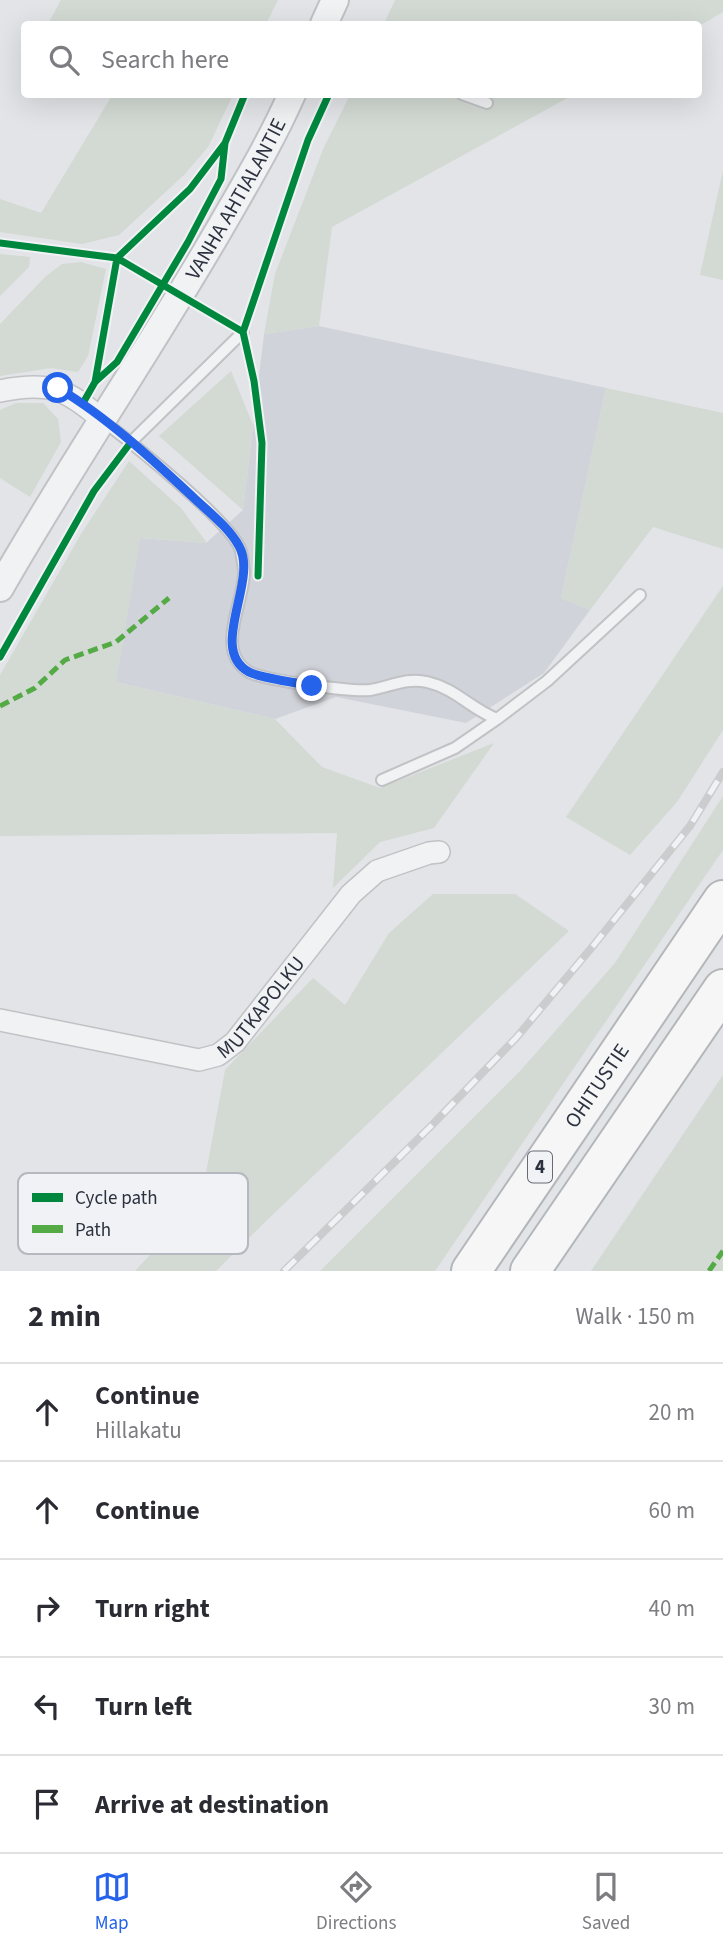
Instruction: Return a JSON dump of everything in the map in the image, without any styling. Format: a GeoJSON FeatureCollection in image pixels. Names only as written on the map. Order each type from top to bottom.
{"type":"FeatureCollection","features":[{"type":"Feature","properties":{"kind":"highway","name":"OHITUSTIE"},"geometry":{"type":"LineString","coordinates":[[471,1271],[723,900]]}},
{"type":"Feature","properties":{"kind":"highway","name":"4"},"geometry":{"type":"LineString","coordinates":[[530,1271],[723,989]]}},
{"type":"Feature","properties":{"kind":"street"},"geometry":{"type":"LineString","coordinates":[[325,21],[335,0]]}},
{"type":"Feature","properties":{"kind":"street","name":"VANHA AHTIALANTIE"},"geometry":{"type":"LineString","coordinates":[[0,588],[184,292],[277,127],[290,98]]}},
{"type":"Feature","properties":{"kind":"street"},"geometry":{"type":"LineString","coordinates":[[0,391],[23,386],[58,388],[83,403],[102,420]]}},
{"type":"Feature","properties":{"kind":"street","name":"MUTKAPOLKU"},"geometry":{"type":"LineString","coordinates":[[0,1020],[198,1060],[218,1055],[235,1042],[351,894],[377,870],[439,852]]}},
{"type":"Feature","properties":{"kind":"lane"},"geometry":{"type":"LineString","coordinates":[[473,98],[487,103]]}},
{"type":"Feature","properties":{"kind":"lane"},"geometry":{"type":"LineString","coordinates":[[131,442],[243,332]]}},
{"type":"Feature","properties":{"kind":"lane"},"geometry":{"type":"LineString","coordinates":[[102,420],[149,456],[217,520],[240,548],[244,573],[231,643],[236,659],[250,672],[312,686],[368,690],[402,681],[425,681],[453,690],[479,712],[497,719]]}},
{"type":"Feature","properties":{"kind":"lane"},"geometry":{"type":"LineString","coordinates":[[382,780],[455,748],[497,719],[547,681],[640,595]]}},
{"type":"Feature","properties":{"kind":"shaded area"},"geometry":{"type":"Polygon","coordinates":[[[61,0],[278,0],[268,21],[50,21],[61,0]]]}},
{"type":"Feature","properties":{"kind":"shaded area"},"geometry":{"type":"Polygon","coordinates":[[[395,0],[723,0],[723,12],[702,24],[702,21],[385,21],[395,0]]]}},
{"type":"Feature","properties":{"kind":"shaded area"},"geometry":{"type":"Polygon","coordinates":[[[111,98],[232,98],[208,147],[185,174],[119,235],[82,244],[0,232],[0,199],[41,213],[111,98]]]}},
{"type":"Feature","properties":{"kind":"shaded area"},"geometry":{"type":"Polygon","coordinates":[[[348,98],[568,98],[332,227],[319,326],[264,334],[275,274],[324,147],[348,98]]]}},
{"type":"Feature","properties":{"kind":"shaded area"},"geometry":{"type":"Polygon","coordinates":[[[723,170],[723,280],[700,275],[723,170]]]}},
{"type":"Feature","properties":{"kind":"shaded area"},"geometry":{"type":"Polygon","coordinates":[[[0,254],[30,257],[29,267],[0,296],[0,254]]]}},
{"type":"Feature","properties":{"kind":"shaded area"},"geometry":{"type":"Polygon","coordinates":[[[81,262],[106,269],[88,356],[78,372],[51,368],[0,376],[0,324],[45,277],[62,264],[81,262]]]}},
{"type":"Feature","properties":{"kind":"shaded area"},"geometry":{"type":"Polygon","coordinates":[[[319,326],[606,388],[561,598],[590,610],[544,673],[466,723],[336,697],[275,719],[116,682],[140,538],[206,543],[243,510],[264,334],[319,326]]]}},
{"type":"Feature","properties":{"kind":"shaded area"},"geometry":{"type":"Polygon","coordinates":[[[231,371],[253,425],[243,510],[159,436],[231,371]]]}},
{"type":"Feature","properties":{"kind":"shaded area"},"geometry":{"type":"Polygon","coordinates":[[[606,388],[723,413],[723,549],[653,527],[590,610],[561,598],[606,388]]]}},
{"type":"Feature","properties":{"kind":"shaded area"},"geometry":{"type":"Polygon","coordinates":[[[16,403],[43,403],[58,419],[61,442],[30,497],[0,478],[0,410],[16,403]]]}},
{"type":"Feature","properties":{"kind":"shaded area"},"geometry":{"type":"Polygon","coordinates":[[[129,461],[181,508],[207,543],[140,538],[116,682],[275,719],[322,767],[380,788],[494,743],[434,828],[380,842],[333,888],[337,833],[0,836],[0,675],[81,534],[129,461]]]}},
{"type":"Feature","properties":{"kind":"shaded area"},"geometry":{"type":"Polygon","coordinates":[[[723,586],[723,730],[677,802],[630,855],[566,817],[723,586]]]}},
{"type":"Feature","properties":{"kind":"shaded area"},"geometry":{"type":"Polygon","coordinates":[[[723,796],[723,850],[435,1271],[320,1271],[521,1070],[615,963],[723,796]]]}},
{"type":"Feature","properties":{"kind":"shaded area"},"geometry":{"type":"Polygon","coordinates":[[[433,894],[515,894],[569,931],[248,1239],[248,1173],[206,1173],[225,1070],[313,978],[345,1005],[389,933],[433,894]]]}},
{"type":"Feature","properties":{"kind":"shaded area"},"geometry":{"type":"Polygon","coordinates":[[[723,1075],[723,1271],[591,1271],[723,1075]]]}},
{"type":"Feature","properties":{"kind":"shaded area"},"geometry":{"type":"Polygon","coordinates":[[[151,1254],[233,1254],[216,1271],[135,1271],[151,1254]]]}},
{"type":"Feature","properties":{"kind":"railway"},"geometry":{"type":"LineString","coordinates":[[284,1271],[516,1038],[690,826],[723,772]]}},
{"type":"Feature","properties":{"kind":"marked path"},"geometry":{"type":"LineString","coordinates":[[0,706],[35,688],[65,660],[116,642],[169,598]]}},
{"type":"Feature","properties":{"kind":"marked path"},"geometry":{"type":"LineString","coordinates":[[709,1271],[723,1251]]}},
{"type":"Feature","properties":{"kind":"cycle path"},"geometry":{"type":"LineString","coordinates":[[83,403],[95,382],[117,258],[190,189],[225,143],[243,98]]}},
{"type":"Feature","properties":{"kind":"cycle path"},"geometry":{"type":"LineString","coordinates":[[258,576],[262,443],[254,381],[243,332],[308,140],[327,98]]}},
{"type":"Feature","properties":{"kind":"cycle path"},"geometry":{"type":"LineString","coordinates":[[95,382],[117,362],[188,242],[221,179],[225,143]]}},
{"type":"Feature","properties":{"kind":"cycle path"},"geometry":{"type":"LineString","coordinates":[[0,243],[117,258],[243,332]]}},
{"type":"Feature","properties":{"kind":"cycle path"},"geometry":{"type":"LineString","coordinates":[[0,657],[94,491],[131,442]]}},
{"type":"Feature","properties":{"kind":"route"},"geometry":{"type":"LineString","coordinates":[[58,388],[83,403],[149,456],[217,520],[240,548],[244,573],[231,643],[236,659],[250,672],[312,686]]}}]}
